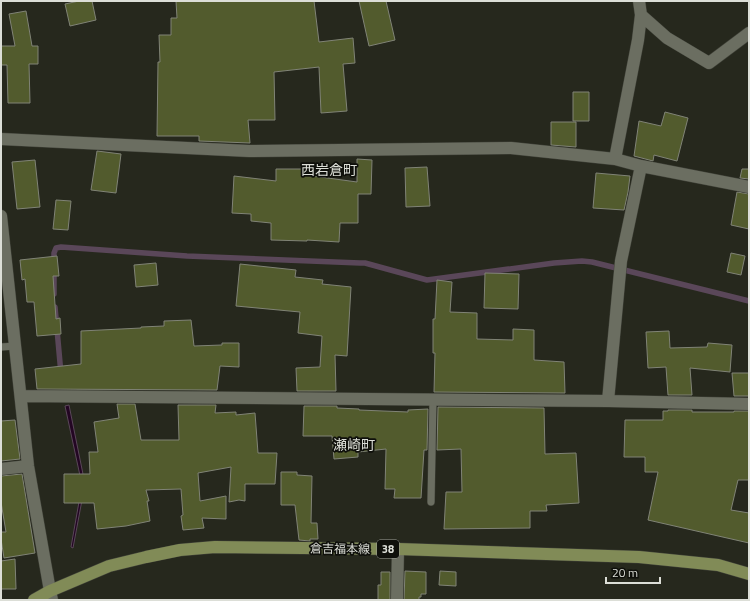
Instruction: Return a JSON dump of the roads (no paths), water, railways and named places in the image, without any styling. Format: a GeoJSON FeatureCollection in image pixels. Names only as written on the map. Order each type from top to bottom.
{"type":"FeatureCollection","features":[{"type":"Feature","properties":{"kind":"main road","name":"倉吉福本線"},"geometry":{"type":"LineString","coordinates":[[34,600],[51,596],[109,566],[180,550],[215,547],[398,549],[639,557],[718,565],[749,574]]}},
{"type":"Feature","properties":{"kind":"street"},"geometry":{"type":"LineString","coordinates":[[615,159],[638,40],[641,15],[639,1]]}},
{"type":"Feature","properties":{"kind":"street"},"geometry":{"type":"LineString","coordinates":[[641,15],[667,38],[709,63],[749,34]]}},
{"type":"Feature","properties":{"kind":"street"},"geometry":{"type":"LineString","coordinates":[[1,139],[249,151],[511,148],[615,159],[641,166],[749,187]]}},
{"type":"Feature","properties":{"kind":"street"},"geometry":{"type":"LineString","coordinates":[[608,401],[621,261],[641,166]]}},
{"type":"Feature","properties":{"kind":"street"},"geometry":{"type":"LineString","coordinates":[[1,216],[3,251],[28,466],[51,596]]}},
{"type":"Feature","properties":{"kind":"street"},"geometry":{"type":"LineString","coordinates":[[21,396],[433,399],[749,404]]}},
{"type":"Feature","properties":{"kind":"street"},"geometry":{"type":"LineString","coordinates":[[1,469],[28,466]]}},
{"type":"Feature","properties":{"kind":"street"},"geometry":{"type":"LineString","coordinates":[[398,549],[398,600]]}},
{"type":"Feature","properties":{"kind":"lane"},"geometry":{"type":"LineString","coordinates":[[1,347],[15,346]]}},
{"type":"Feature","properties":{"kind":"lane"},"geometry":{"type":"LineString","coordinates":[[431,502],[433,399]]}},
{"type":"Feature","properties":{"kind":"waterway"},"geometry":{"type":"LineString","coordinates":[[54,294],[54,253],[56,248],[61,247],[187,256],[365,263],[427,280],[554,263],[582,261],[592,262],[749,301]]}},
{"type":"Feature","properties":{"kind":"waterway"},"geometry":{"type":"LineString","coordinates":[[55,307],[61,374]]}},
{"type":"Feature","properties":{"kind":"district","name":"西岩倉町"},"geometry":{"type":"Point","coordinates":[329,170]}},
{"type":"Feature","properties":{"kind":"district","name":"瀬崎町"},"geometry":{"type":"Point","coordinates":[354,445]}}]}
